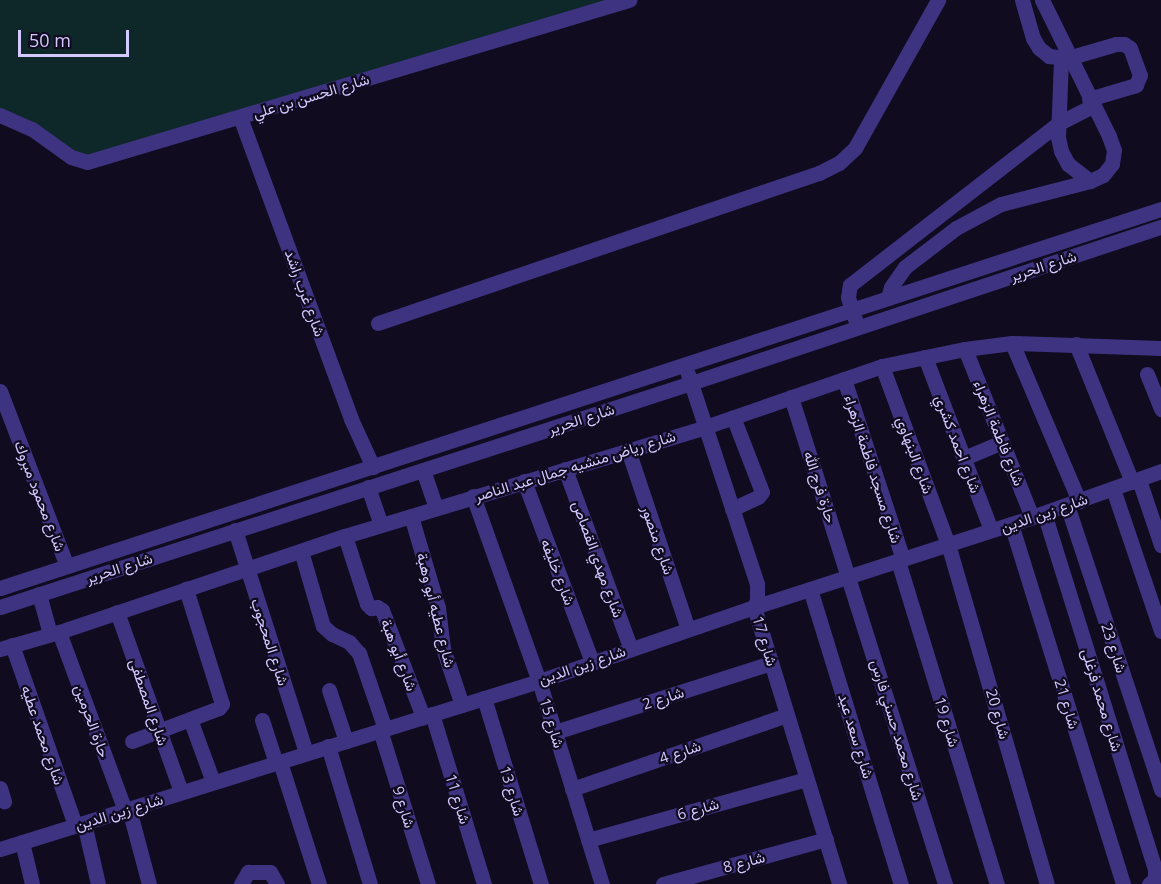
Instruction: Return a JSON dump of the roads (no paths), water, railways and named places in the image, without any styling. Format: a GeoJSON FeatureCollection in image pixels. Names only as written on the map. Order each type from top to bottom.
{"type":"FeatureCollection","features":[{"type":"Feature","properties":{"kind":"street","name":"شارع الحسن بن علي"},"geometry":{"type":"LineString","coordinates":[[0,115],[32,129],[71,157],[87,162],[629,0]]}},
{"type":"Feature","properties":{"kind":"street"},"geometry":{"type":"LineString","coordinates":[[378,323],[819,173],[839,163],[855,148],[938,0]]}},
{"type":"Feature","properties":{"kind":"street"},"geometry":{"type":"LineString","coordinates":[[858,327],[847,291],[850,285],[1059,123],[1091,102],[1136,85],[1140,75],[1130,48],[1124,44],[1116,44],[1064,58],[1049,56],[1039,48],[1025,18],[1022,0]]}},
{"type":"Feature","properties":{"kind":"street"},"geometry":{"type":"LineString","coordinates":[[888,298],[891,287],[905,267],[935,243],[978,215],[1001,204],[1090,182],[1103,175],[1112,164],[1114,150],[1091,102],[1064,58],[1042,0]]}},
{"type":"Feature","properties":{"kind":"street"},"geometry":{"type":"LineString","coordinates":[[1064,58],[1059,123],[1061,151],[1068,164],[1090,182]]}},
{"type":"Feature","properties":{"kind":"street","name":"شارع غرب راشد"},"geometry":{"type":"LineString","coordinates":[[240,117],[351,419],[373,467]]}},
{"type":"Feature","properties":{"kind":"street","name":"شارع الحرير"},"geometry":{"type":"LineString","coordinates":[[0,588],[1161,209]]}},
{"type":"Feature","properties":{"kind":"street","name":"شارع الحرير"},"geometry":{"type":"LineString","coordinates":[[0,607],[1160,230]]}},
{"type":"Feature","properties":{"kind":"street","name":"شارع رياض منشيه جمال عبد الناصر"},"geometry":{"type":"LineString","coordinates":[[6,647],[345,536],[705,427],[882,366],[965,349],[1012,343],[1161,348]]}},
{"type":"Feature","properties":{"kind":"street","name":"شارع 23"},"geometry":{"type":"LineString","coordinates":[[1012,343],[1073,503],[1161,790]]}},
{"type":"Feature","properties":{"kind":"street"},"geometry":{"type":"LineString","coordinates":[[1077,344],[1161,545]]}},
{"type":"Feature","properties":{"kind":"street","name":"شارع فاطمة الزهراء"},"geometry":{"type":"LineString","coordinates":[[965,349],[1002,442],[1038,515]]}},
{"type":"Feature","properties":{"kind":"street","name":"شارع احمد كشري"},"geometry":{"type":"LineString","coordinates":[[925,357],[991,530]]}},
{"type":"Feature","properties":{"kind":"street","name":"شارع 17"},"geometry":{"type":"LineString","coordinates":[[685,366],[757,584],[758,592],[754,607],[839,884]]}},
{"type":"Feature","properties":{"kind":"street","name":"شارع البنهاوي"},"geometry":{"type":"LineString","coordinates":[[882,366],[948,544]]}},
{"type":"Feature","properties":{"kind":"street"},"geometry":{"type":"LineString","coordinates":[[1148,374],[1161,409]]}},
{"type":"Feature","properties":{"kind":"street","name":"شارع مسجد فاطمة الزهراء"},"geometry":{"type":"LineString","coordinates":[[844,379],[900,560]]}},
{"type":"Feature","properties":{"kind":"street","name":"شارع محمود مبروك"},"geometry":{"type":"LineString","coordinates":[[0,391],[67,567]]}},
{"type":"Feature","properties":{"kind":"street","name":"حارة فرج الله"},"geometry":{"type":"LineString","coordinates":[[791,397],[850,576]]}},
{"type":"Feature","properties":{"kind":"street"},"geometry":{"type":"LineString","coordinates":[[732,509],[758,497],[762,492],[733,417]]}},
{"type":"Feature","properties":{"kind":"street"},"geometry":{"type":"LineString","coordinates":[[476,434],[482,451]]}},
{"type":"Feature","properties":{"kind":"street"},"geometry":{"type":"LineString","coordinates":[[452,441],[458,458]]}},
{"type":"Feature","properties":{"kind":"street"},"geometry":{"type":"LineString","coordinates":[[964,458],[1002,442]]}},
{"type":"Feature","properties":{"kind":"street","name":"شارع منصور"},"geometry":{"type":"LineString","coordinates":[[628,450],[688,629]]}},
{"type":"Feature","properties":{"kind":"street","name":"شارع مهدي القصاص"},"geometry":{"type":"LineString","coordinates":[[565,469],[631,649]]}},
{"type":"Feature","properties":{"kind":"street"},"geometry":{"type":"LineString","coordinates":[[423,470],[436,508]]}},
{"type":"Feature","properties":{"kind":"street","name":"شارع زين الدين"},"geometry":{"type":"LineString","coordinates":[[0,849],[538,681],[754,607],[1038,515],[1161,471]]}},
{"type":"Feature","properties":{"kind":"street","name":"شارع خليفه"},"geometry":{"type":"LineString","coordinates":[[524,482],[592,662]]}},
{"type":"Feature","properties":{"kind":"street"},"geometry":{"type":"LineString","coordinates":[[368,487],[381,525]]}},
{"type":"Feature","properties":{"kind":"street"},"geometry":{"type":"LineString","coordinates":[[1113,489],[1161,631]]}},
{"type":"Feature","properties":{"kind":"street","name":"شارع 15"},"geometry":{"type":"LineString","coordinates":[[474,496],[555,732],[602,884]]}},
{"type":"Feature","properties":{"kind":"street","name":"شارع محمد فرغلى"},"geometry":{"type":"LineString","coordinates":[[1038,515],[1155,870],[1155,879],[1149,884]]}},
{"type":"Feature","properties":{"kind":"street","name":"شارع عطيه أبو وهبة"},"geometry":{"type":"LineString","coordinates":[[411,516],[438,608],[443,648],[462,705]]}},
{"type":"Feature","properties":{"kind":"street","name":"شارع 21"},"geometry":{"type":"LineString","coordinates":[[1011,524],[1123,884]]}},
{"type":"Feature","properties":{"kind":"street","name":"شارع المحجوب"},"geometry":{"type":"LineString","coordinates":[[235,530],[306,753]]}},
{"type":"Feature","properties":{"kind":"street","name":"شارع أبو هبة"},"geometry":{"type":"LineString","coordinates":[[345,536],[367,604],[371,608],[377,607],[382,610],[427,715]]}},
{"type":"Feature","properties":{"kind":"street","name":"شارع 20"},"geometry":{"type":"LineString","coordinates":[[948,544],[1047,884]]}},
{"type":"Feature","properties":{"kind":"street","name":"شارع 9"},"geometry":{"type":"LineString","coordinates":[[301,551],[323,626],[332,634],[349,642],[359,653],[428,884]]}},
{"type":"Feature","properties":{"kind":"street","name":"شارع 19"},"geometry":{"type":"LineString","coordinates":[[900,560],[997,884]]}},
{"type":"Feature","properties":{"kind":"street","name":"شارع محمد حسني فارس"},"geometry":{"type":"LineString","coordinates":[[850,576],[945,884]]}},
{"type":"Feature","properties":{"kind":"street"},"geometry":{"type":"LineString","coordinates":[[132,741],[220,708],[222,703],[186,589]]}},
{"type":"Feature","properties":{"kind":"street","name":"شارع سعد عيد"},"geometry":{"type":"LineString","coordinates":[[810,589],[901,884]]}},
{"type":"Feature","properties":{"kind":"street","name":"حارة الحرمين"},"geometry":{"type":"LineString","coordinates":[[39,594],[127,809],[149,884]]}},
{"type":"Feature","properties":{"kind":"street","name":"شارع المصطفى"},"geometry":{"type":"LineString","coordinates":[[117,612],[181,792]]}},
{"type":"Feature","properties":{"kind":"street","name":"شارع محمد عطيه"},"geometry":{"type":"LineString","coordinates":[[6,647],[79,824],[98,884]]}},
{"type":"Feature","properties":{"kind":"street","name":"شارع 2"},"geometry":{"type":"LineString","coordinates":[[555,732],[771,663]]}},
{"type":"Feature","properties":{"kind":"street"},"geometry":{"type":"LineString","coordinates":[[329,690],[346,741]]}},
{"type":"Feature","properties":{"kind":"street","name":"شارع 13"},"geometry":{"type":"LineString","coordinates":[[484,698],[541,884]]}},
{"type":"Feature","properties":{"kind":"street","name":"شارع 11"},"geometry":{"type":"LineString","coordinates":[[427,715],[484,884]]}},
{"type":"Feature","properties":{"kind":"street","name":"شارع 4"},"geometry":{"type":"LineString","coordinates":[[572,789],[787,715]]}},
{"type":"Feature","properties":{"kind":"street"},"geometry":{"type":"LineString","coordinates":[[190,719],[213,782]]}},
{"type":"Feature","properties":{"kind":"street"},"geometry":{"type":"LineString","coordinates":[[262,720],[319,884]]}},
{"type":"Feature","properties":{"kind":"street"},"geometry":{"type":"LineString","coordinates":[[328,746],[370,884]]}},
{"type":"Feature","properties":{"kind":"street","name":"شارع 6"},"geometry":{"type":"LineString","coordinates":[[588,840],[807,779]]}},
{"type":"Feature","properties":{"kind":"street","name":"شارع 8"},"geometry":{"type":"LineString","coordinates":[[663,884],[825,839]]}},
{"type":"Feature","properties":{"kind":"street"},"geometry":{"type":"LineString","coordinates":[[22,842],[32,884]]}},
{"type":"Feature","properties":{"kind":"street"},"geometry":{"type":"LineString","coordinates":[[241,884],[248,872],[270,872],[277,884]]}}]}
